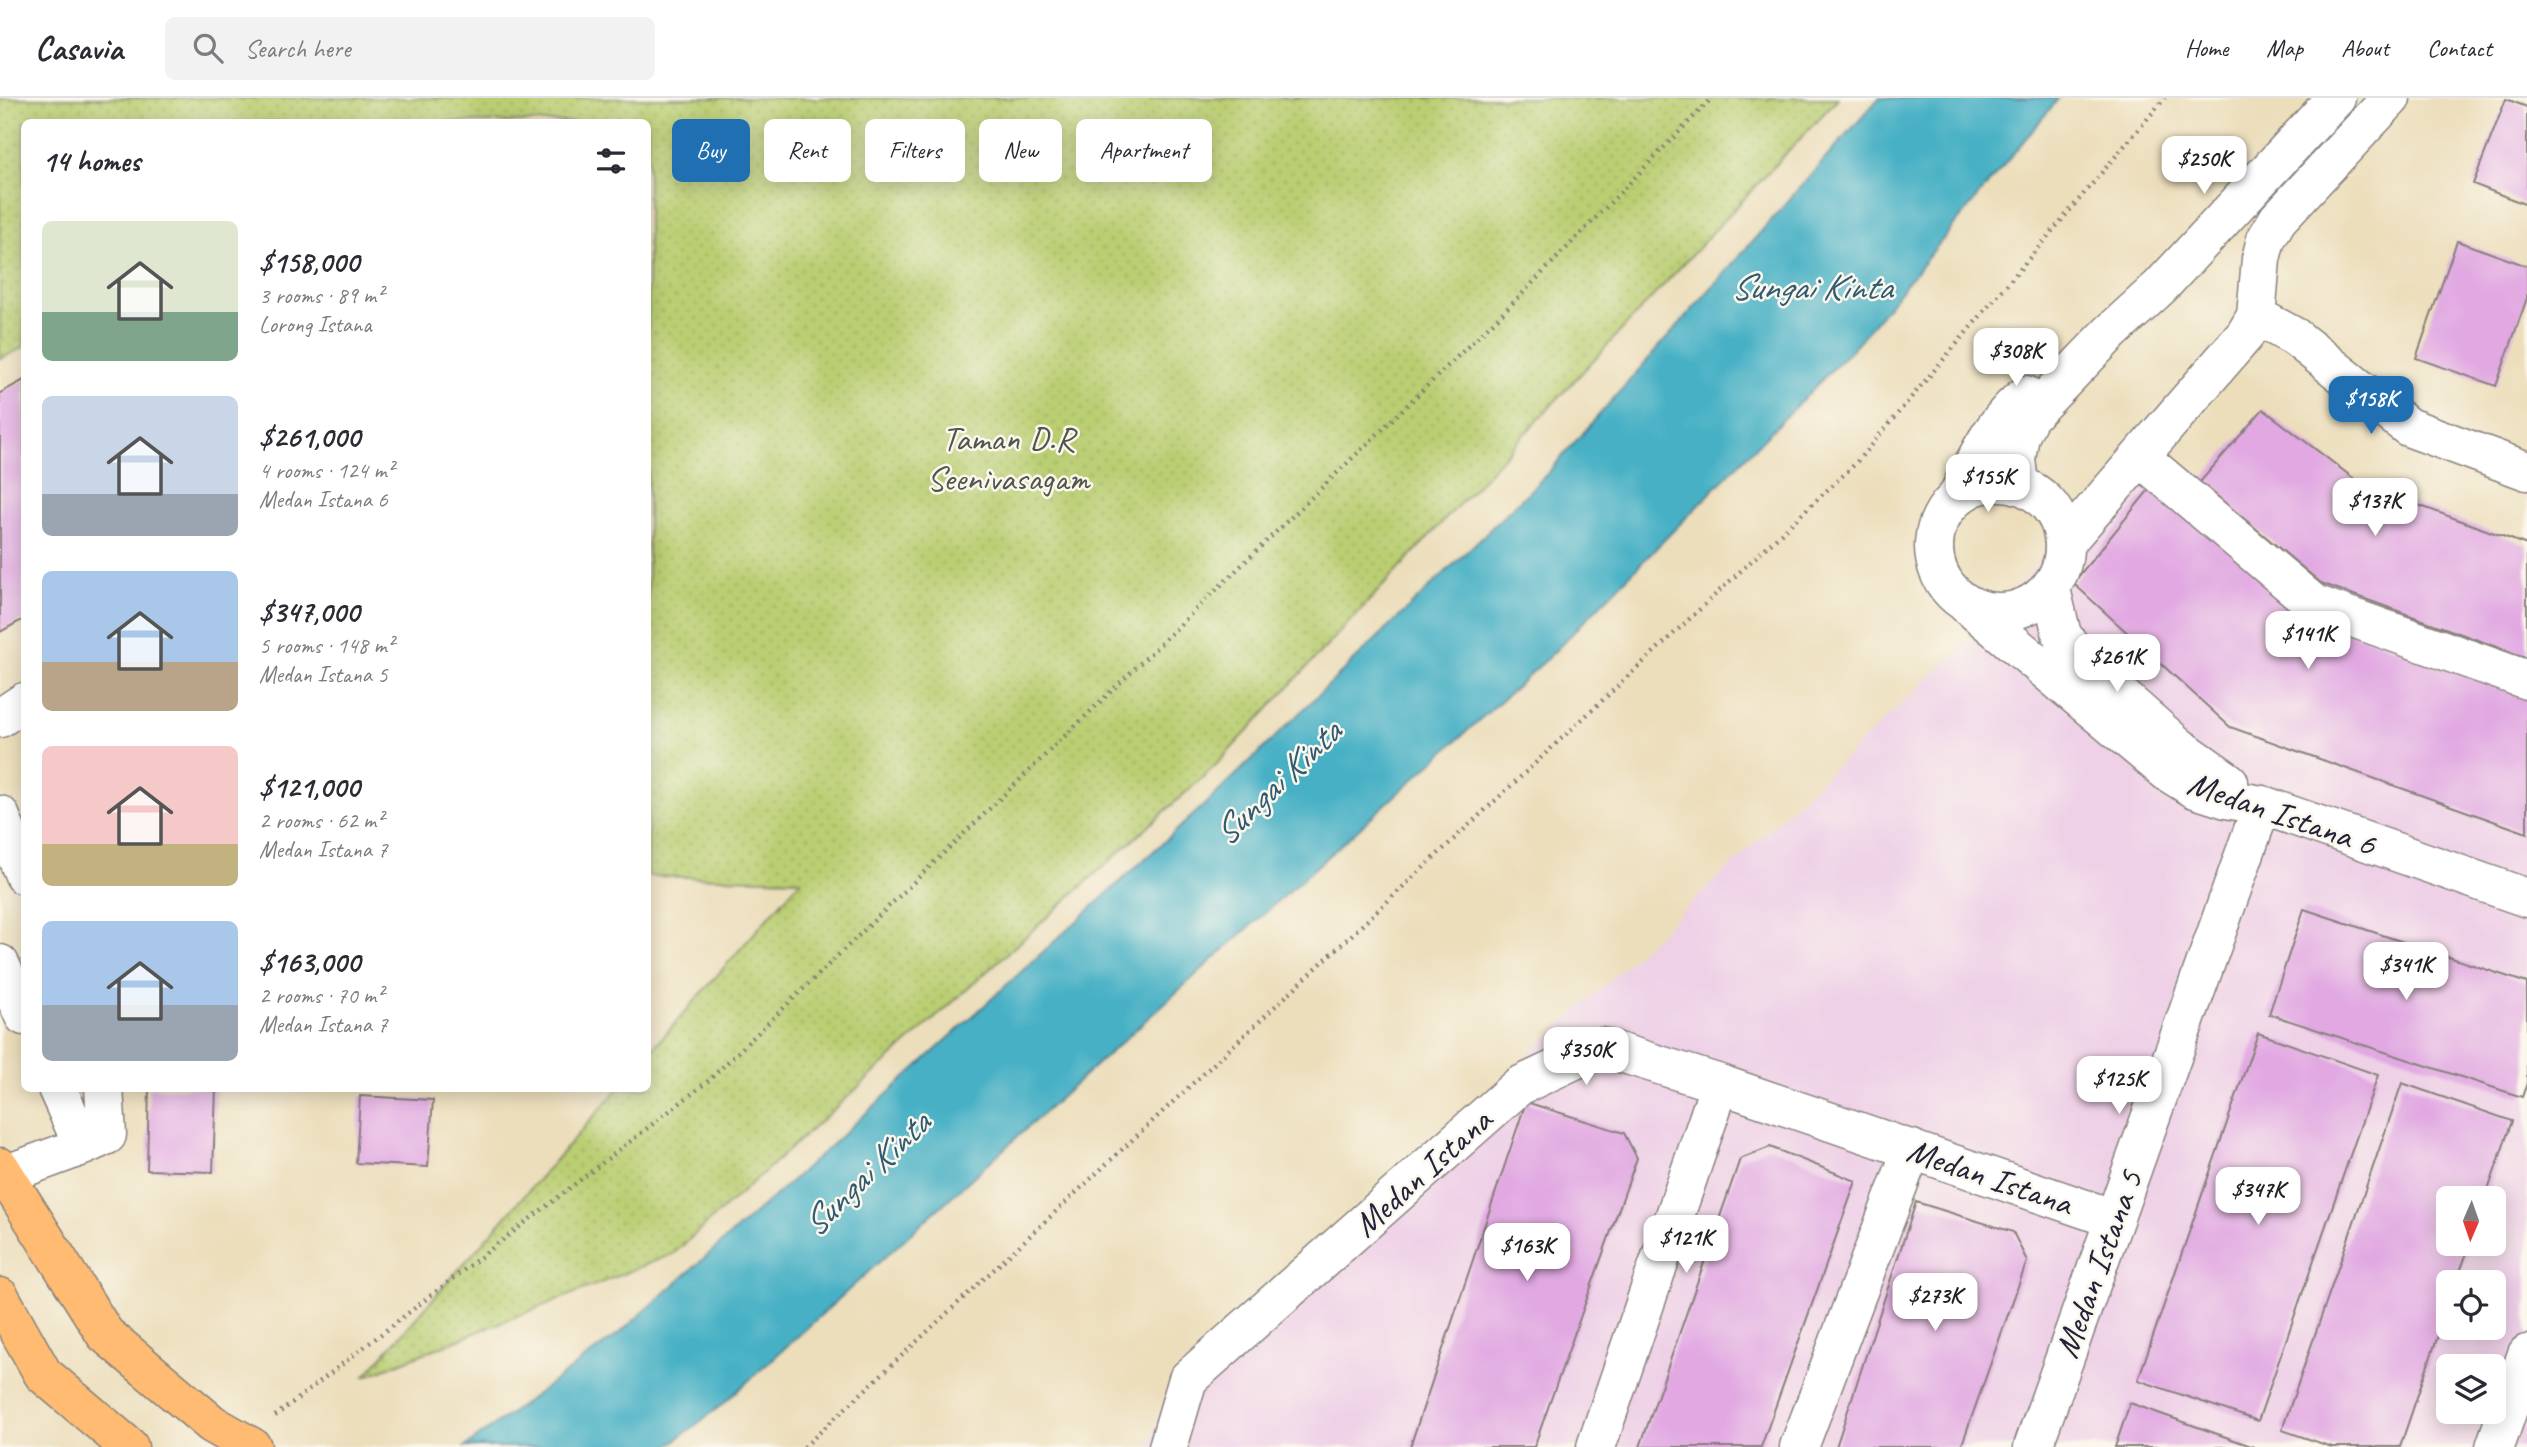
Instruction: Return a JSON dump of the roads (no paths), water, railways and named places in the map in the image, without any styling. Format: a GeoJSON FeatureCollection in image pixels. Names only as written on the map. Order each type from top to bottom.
{"type":"FeatureCollection","features":[{"type":"Feature","properties":{"kind":"main road"},"geometry":{"type":"LineString","coordinates":[[2,1171],[105,1334],[212,1424],[246,1445]]}},
{"type":"Feature","properties":{"kind":"main road"},"geometry":{"type":"LineString","coordinates":[[1,1300],[43,1374],[129,1447]]}},
{"type":"Feature","properties":{"kind":"street"},"geometry":{"type":"LineString","coordinates":[[2018,485],[2016,458],[2020,436],[2029,417],[2160,287],[2336,98]]}},
{"type":"Feature","properties":{"kind":"street"},"geometry":{"type":"LineString","coordinates":[[2065,543],[2245,335],[2256,316],[2261,259],[2266,239],[2278,219],[2391,98]]}},
{"type":"Feature","properties":{"kind":"street"},"geometry":{"type":"LineString","coordinates":[[2256,316],[2295,337],[2408,427],[2527,471]]}},
{"type":"Feature","properties":{"kind":"street"},"geometry":{"type":"LineString","coordinates":[[1957,497],[1976,486],[1997,481],[2018,485],[2036,493],[2051,507],[2061,524],[2065,543],[2064,559],[2051,589],[2020,610],[2001,613],[1982,610],[1965,603],[1949,590],[1938,573],[1934,552],[1935,532],[1943,513],[1957,497],[2005,415],[2020,400],[2112,332]]}},
{"type":"Feature","properties":{"kind":"street"},"geometry":{"type":"LineString","coordinates":[[2140,457],[2314,604],[2527,680]]}},
{"type":"Feature","properties":{"kind":"street"},"geometry":{"type":"LineString","coordinates":[[2051,589],[2062,635],[2081,660],[2178,746],[2262,805]]}},
{"type":"Feature","properties":{"kind":"street","name":"Medan Istana 6"},"geometry":{"type":"LineString","coordinates":[[1965,603],[2166,771],[2196,789],[2226,799],[2262,805],[2527,898]]}},
{"type":"Feature","properties":{"kind":"street"},"geometry":{"type":"LineString","coordinates":[[0,718],[21,704]]}},
{"type":"Feature","properties":{"kind":"street","name":"Medan Istana 5"},"geometry":{"type":"LineString","coordinates":[[2033,1447],[2262,805]]}},
{"type":"Feature","properties":{"kind":"street"},"geometry":{"type":"LineString","coordinates":[[0,815],[21,867]]}},
{"type":"Feature","properties":{"kind":"street"},"geometry":{"type":"LineString","coordinates":[[7,968],[21,1008]]}},
{"type":"Feature","properties":{"kind":"street","name":"Medan Istana"},"geometry":{"type":"LineString","coordinates":[[1168,1447],[1188,1380],[1518,1086],[1602,1047],[1720,1084],[2114,1219]]}},
{"type":"Feature","properties":{"kind":"street"},"geometry":{"type":"LineString","coordinates":[[1596,1447],[1720,1084]]}},
{"type":"Feature","properties":{"kind":"street"},"geometry":{"type":"LineString","coordinates":[[59,1092],[83,1146]]}},
{"type":"Feature","properties":{"kind":"street"},"geometry":{"type":"LineString","coordinates":[[2,1171],[83,1146],[107,1135],[104,1092]]}},
{"type":"Feature","properties":{"kind":"street"},"geometry":{"type":"LineString","coordinates":[[1799,1447],[1912,1149]]}},
{"type":"Feature","properties":{"kind":"street"},"geometry":{"type":"LineString","coordinates":[[2495,1447],[2527,1354]]}},
{"type":"Feature","properties":{"kind":"water","name":"Sungai Kinta"},"geometry":{"type":"Polygon","coordinates":[[[1879,98],[2059,98],[1855,346],[1546,660],[723,1404],[667,1447],[465,1447],[621,1332],[816,1159],[1214,796],[1546,475],[1879,98]]]}},
{"type":"Feature","properties":{"kind":"park label","name":"Taman D.R Seenivasagam"},"geometry":{"type":"Point","coordinates":[1008,458]}}]}
